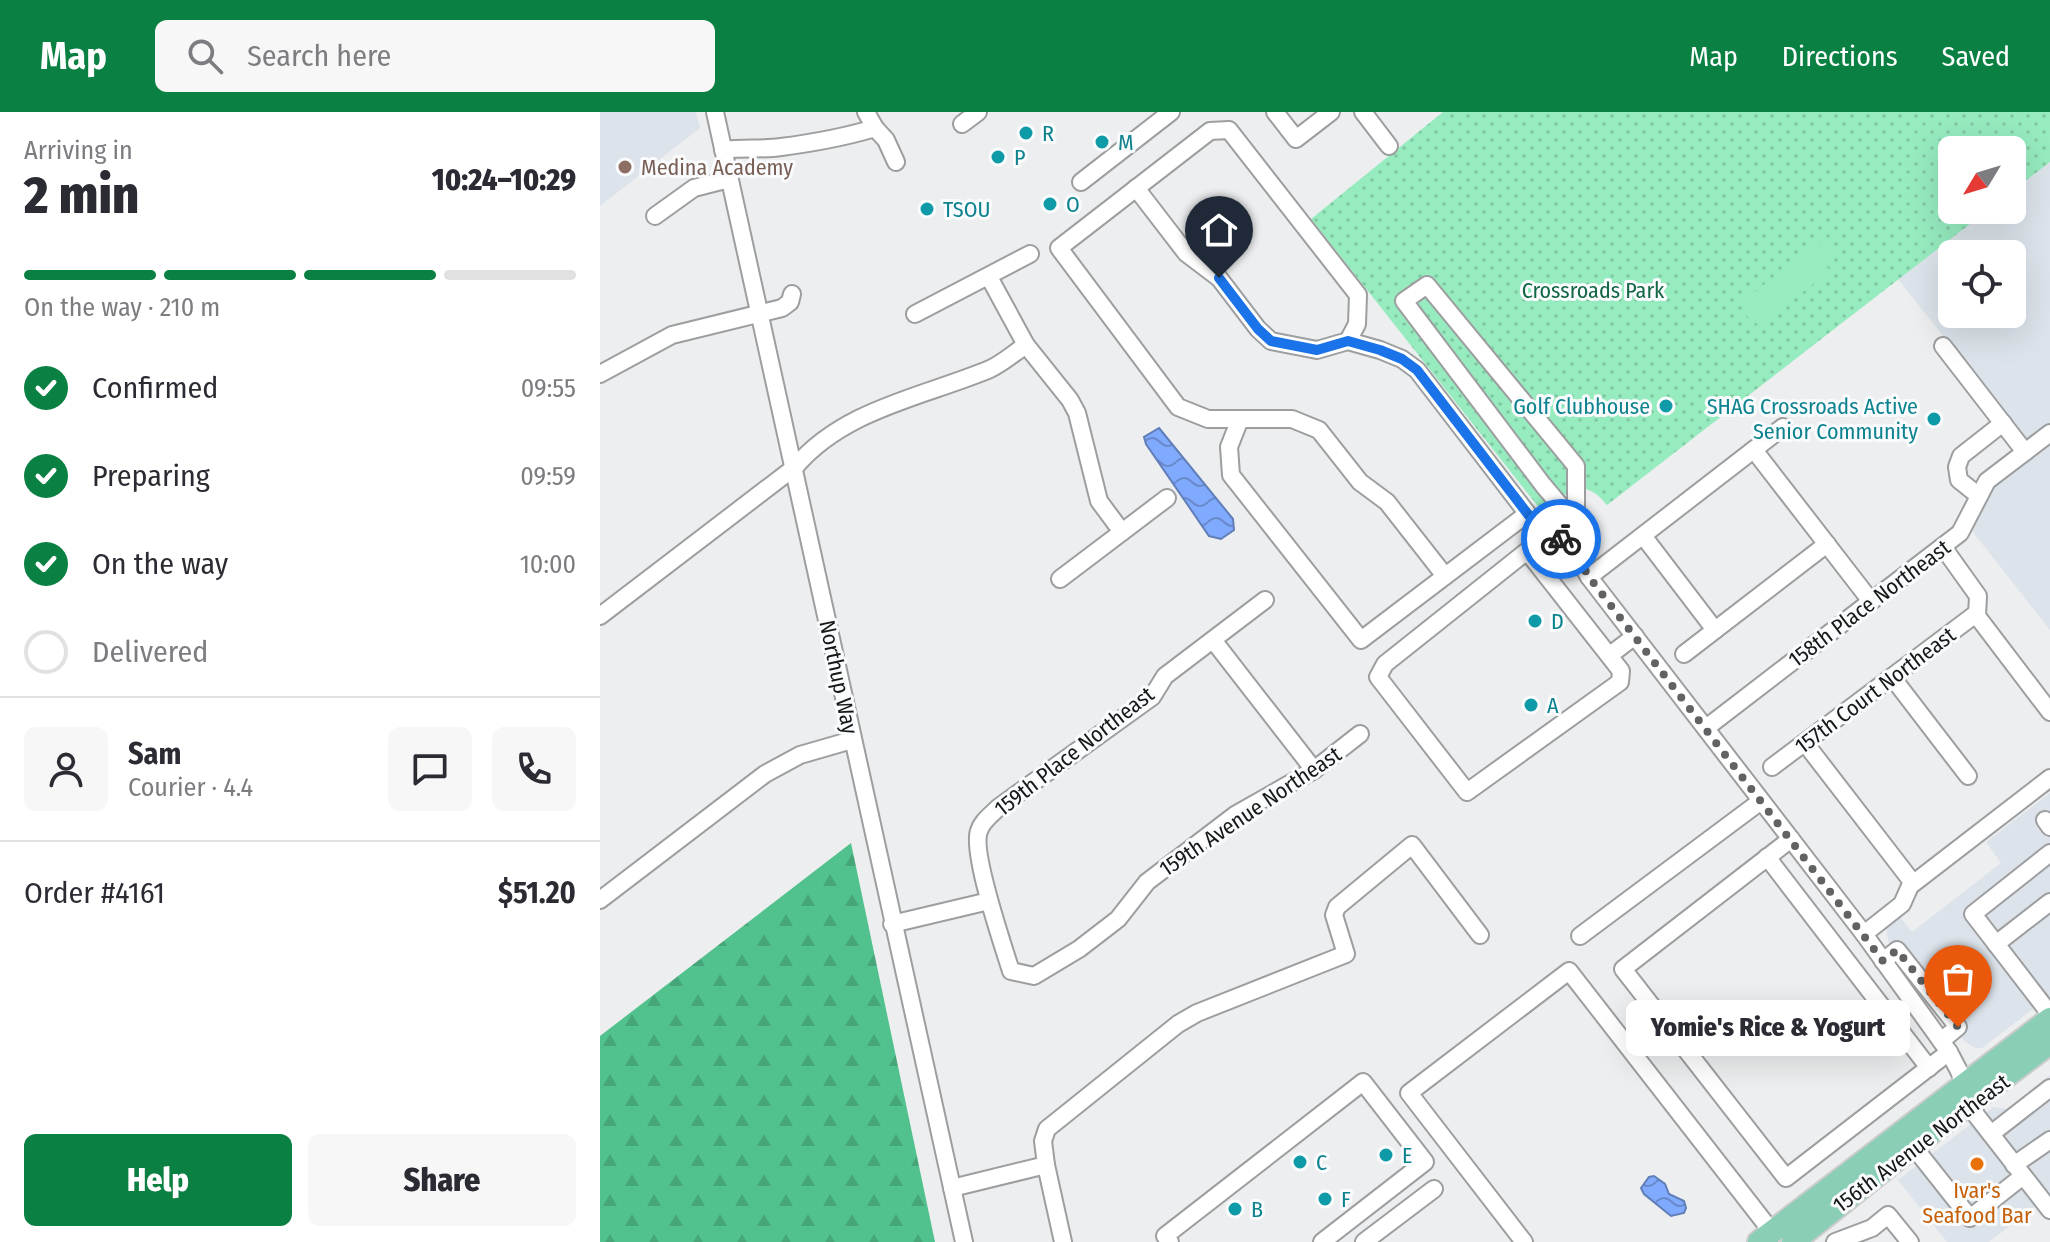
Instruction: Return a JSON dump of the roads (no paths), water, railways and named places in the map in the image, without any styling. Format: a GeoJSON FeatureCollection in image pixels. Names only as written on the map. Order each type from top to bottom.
{"type":"FeatureCollection","features":[{"type":"Feature","properties":{"kind":"main road","name":"156th Avenue Northeast"},"geometry":{"type":"LineString","coordinates":[[1775,1239],[1880,1172],[1913,1146],[2050,1017]]}},
{"type":"Feature","properties":{"kind":"main road","name":"156th Avenue Northeast"},"geometry":{"type":"LineString","coordinates":[[1775,1239],[1968,1094],[2050,1043]]}},
{"type":"Feature","properties":{"kind":"main road"},"geometry":{"type":"LineString","coordinates":[[1880,1172],[1884,1159],[1968,1094]]}},
{"type":"Feature","properties":{"kind":"street","name":"Northup Way"},"geometry":{"type":"LineString","coordinates":[[715,112],[964,1242]]}},
{"type":"Feature","properties":{"kind":"street"},"geometry":{"type":"LineString","coordinates":[[866,112],[886,140],[896,162]]}},
{"type":"Feature","properties":{"kind":"street"},"geometry":{"type":"LineString","coordinates":[[962,124],[978,112]]}},
{"type":"Feature","properties":{"kind":"street"},"geometry":{"type":"LineString","coordinates":[[1081,182],[1171,112]]}},
{"type":"Feature","properties":{"kind":"street"},"geometry":{"type":"LineString","coordinates":[[1275,112],[1296,139],[1331,112]]}},
{"type":"Feature","properties":{"kind":"street"},"geometry":{"type":"LineString","coordinates":[[1363,112],[1389,146]]}},
{"type":"Feature","properties":{"kind":"street"},"geometry":{"type":"LineString","coordinates":[[723,150],[739,147],[778,148],[875,128]]}},
{"type":"Feature","properties":{"kind":"street"},"geometry":{"type":"LineString","coordinates":[[1348,341],[1357,324],[1358,295],[1229,130],[1210,131],[1059,248],[1178,407],[1208,419],[1292,419],[1319,430],[1360,482],[1387,502],[1445,576]]}},
{"type":"Feature","properties":{"kind":"street"},"geometry":{"type":"LineString","coordinates":[[655,216],[694,188],[729,179]]}},
{"type":"Feature","properties":{"kind":"street"},"geometry":{"type":"LineString","coordinates":[[1136,188],[1186,253],[1219,278],[1271,341],[1317,350],[1348,341],[1391,354],[1417,370],[1537,526],[1576,547]]}},
{"type":"Feature","properties":{"kind":"street"},"geometry":{"type":"LineString","coordinates":[[915,314],[1030,254]]}},
{"type":"Feature","properties":{"kind":"street"},"geometry":{"type":"LineString","coordinates":[[989,277],[1026,345],[1077,413],[1099,501],[1122,532]]}},
{"type":"Feature","properties":{"kind":"street"},"geometry":{"type":"LineString","coordinates":[[1575,523],[1404,301],[1427,285],[1576,466],[1576,547],[1589,577],[1864,934],[1945,1047],[1976,1115],[2050,1210]]}},
{"type":"Feature","properties":{"kind":"street"},"geometry":{"type":"LineString","coordinates":[[600,374],[672,335],[782,308],[790,302],[792,294]]}},
{"type":"Feature","properties":{"kind":"street"},"geometry":{"type":"LineString","coordinates":[[600,616],[795,467],[807,453],[859,417],[993,367],[1026,345]]}},
{"type":"Feature","properties":{"kind":"street"},"geometry":{"type":"LineString","coordinates":[[1943,346],[2025,452]]}},
{"type":"Feature","properties":{"kind":"street"},"geometry":{"type":"LineString","coordinates":[[1240,419],[1229,447],[1231,475],[1361,640],[1527,514]]}},
{"type":"Feature","properties":{"kind":"street"},"geometry":{"type":"LineString","coordinates":[[1979,496],[1959,480],[1957,467],[1961,456],[2003,423]]}},
{"type":"Feature","properties":{"kind":"street"},"geometry":{"type":"LineString","coordinates":[[1589,577],[1783,427]]}},
{"type":"Feature","properties":{"kind":"street","name":"158th Place Northeast"},"geometry":{"type":"LineString","coordinates":[[1706,728],[1960,533],[1987,481],[2050,433]]}},
{"type":"Feature","properties":{"kind":"street"},"geometry":{"type":"LineString","coordinates":[[1754,450],[1870,600]]}},
{"type":"Feature","properties":{"kind":"street"},"geometry":{"type":"LineString","coordinates":[[1060,579],[1167,498]]}},
{"type":"Feature","properties":{"kind":"street"},"geometry":{"type":"LineString","coordinates":[[1527,551],[1610,655],[1621,671],[1620,682],[1467,792],[1378,677],[1385,664],[1527,551],[1557,537]]}},
{"type":"Feature","properties":{"kind":"street"},"geometry":{"type":"LineString","coordinates":[[1644,537],[1715,630]]}},
{"type":"Feature","properties":{"kind":"street"},"geometry":{"type":"LineString","coordinates":[[1684,654],[1827,544]]}},
{"type":"Feature","properties":{"kind":"street"},"geometry":{"type":"LineString","coordinates":[[1943,547],[1978,596],[1977,613],[2050,712]]}},
{"type":"Feature","properties":{"kind":"street","name":"159th Place Northeast"},"geometry":{"type":"LineString","coordinates":[[989,901],[977,839],[979,828],[986,819],[1152,697],[1165,676],[1265,600]]}},
{"type":"Feature","properties":{"kind":"street","name":"157th Court Northeast"},"geometry":{"type":"LineString","coordinates":[[1772,767],[1977,613]]}},
{"type":"Feature","properties":{"kind":"street"},"geometry":{"type":"LineString","coordinates":[[1610,655],[1635,636]]}},
{"type":"Feature","properties":{"kind":"street"},"geometry":{"type":"LineString","coordinates":[[1213,640],[1314,770]]}},
{"type":"Feature","properties":{"kind":"street"},"geometry":{"type":"LineString","coordinates":[[1892,677],[1968,776]]}},
{"type":"Feature","properties":{"kind":"street","name":"159th Avenue Northeast"},"geometry":{"type":"LineString","coordinates":[[989,901],[1011,971],[1034,976],[1079,949],[1118,919],[1147,882],[1235,815],[1314,770],[1360,734]]}},
{"type":"Feature","properties":{"kind":"street"},"geometry":{"type":"LineString","coordinates":[[600,900],[781,764],[800,755],[852,740]]}},
{"type":"Feature","properties":{"kind":"street"},"geometry":{"type":"LineString","coordinates":[[1805,743],[1913,883]]}},
{"type":"Feature","properties":{"kind":"street"},"geometry":{"type":"LineString","coordinates":[[1864,934],[1902,904],[1913,883],[2050,778]]}},
{"type":"Feature","properties":{"kind":"street"},"geometry":{"type":"LineString","coordinates":[[1580,936],[1761,801]]}},
{"type":"Feature","properties":{"kind":"street"},"geometry":{"type":"LineString","coordinates":[[1791,839],[1623,969],[1786,1178],[1929,1068],[1945,1047]]}},
{"type":"Feature","properties":{"kind":"street"},"geometry":{"type":"LineString","coordinates":[[1063,1242],[1046,1165],[1043,1141],[1047,1129],[1178,1024],[1197,1013],[1346,954],[1334,915],[1337,907],[1412,845],[1480,935]]}},
{"type":"Feature","properties":{"kind":"street"},"geometry":{"type":"LineString","coordinates":[[2050,853],[1973,914],[2050,1017]]}},
{"type":"Feature","properties":{"kind":"street"},"geometry":{"type":"LineString","coordinates":[[1767,857],[1929,1068]]}},
{"type":"Feature","properties":{"kind":"street"},"geometry":{"type":"LineString","coordinates":[[892,924],[989,901]]}},
{"type":"Feature","properties":{"kind":"street"},"geometry":{"type":"LineString","coordinates":[[1996,944],[2050,902]]}},
{"type":"Feature","properties":{"kind":"street"},"geometry":{"type":"LineString","coordinates":[[1524,1242],[1409,1093],[1569,971],[1775,1239]]}},
{"type":"Feature","properties":{"kind":"street"},"geometry":{"type":"LineString","coordinates":[[1170,1242],[1165,1236],[1363,1082],[1425,1162],[1322,1242]]}},
{"type":"Feature","properties":{"kind":"street"},"geometry":{"type":"LineString","coordinates":[[1991,1134],[2050,1088]]}},
{"type":"Feature","properties":{"kind":"street"},"geometry":{"type":"LineString","coordinates":[[1913,1146],[1970,1218],[2050,1140]]}},
{"type":"Feature","properties":{"kind":"street"},"geometry":{"type":"LineString","coordinates":[[952,1188],[1046,1165]]}},
{"type":"Feature","properties":{"kind":"street"},"geometry":{"type":"LineString","coordinates":[[1364,1242],[1434,1189]]}},
{"type":"Feature","properties":{"kind":"street"},"geometry":{"type":"LineString","coordinates":[[1835,1242],[1872,1228],[1888,1215],[1910,1242]]}},
{"type":"Feature","properties":{"kind":"water"},"geometry":{"type":"Polygon","coordinates":[[[1159,428],[1233,519],[1234,530],[1221,539],[1209,536],[1146,444],[1144,437],[1159,428]]]}},
{"type":"Feature","properties":{"kind":"water"},"geometry":{"type":"Polygon","coordinates":[[[1654,1176],[1665,1184],[1669,1194],[1684,1201],[1684,1213],[1671,1216],[1644,1194],[1641,1188],[1649,1177],[1654,1176]]]}},
{"type":"Feature","properties":{"kind":"place","name":"R"},"geometry":{"type":"Point","coordinates":[1026,133]}},
{"type":"Feature","properties":{"kind":"place","name":"M"},"geometry":{"type":"Point","coordinates":[1102,142]}},
{"type":"Feature","properties":{"kind":"place","name":"P"},"geometry":{"type":"Point","coordinates":[998,157]}},
{"type":"Feature","properties":{"kind":"place","name":"Medina Academy"},"geometry":{"type":"Point","coordinates":[625,167]}},
{"type":"Feature","properties":{"kind":"place","name":"O"},"geometry":{"type":"Point","coordinates":[1050,204]}},
{"type":"Feature","properties":{"kind":"place","name":"TSOU"},"geometry":{"type":"Point","coordinates":[927,209]}},
{"type":"Feature","properties":{"kind":"place","name":"Golf Clubhouse"},"geometry":{"type":"Point","coordinates":[1666,406]}},
{"type":"Feature","properties":{"kind":"place","name":"SHAG Crossroads Active Senior Community"},"geometry":{"type":"Point","coordinates":[1934,419]}},
{"type":"Feature","properties":{"kind":"place","name":"D"},"geometry":{"type":"Point","coordinates":[1535,621]}},
{"type":"Feature","properties":{"kind":"place","name":"A"},"geometry":{"type":"Point","coordinates":[1531,705]}},
{"type":"Feature","properties":{"kind":"place","name":"Yomie's Rice & Yogurt"},"geometry":{"type":"Point","coordinates":[1958,1027]}},
{"type":"Feature","properties":{"kind":"place","name":"E"},"geometry":{"type":"Point","coordinates":[1386,1155]}},
{"type":"Feature","properties":{"kind":"place","name":"C"},"geometry":{"type":"Point","coordinates":[1300,1162]}},
{"type":"Feature","properties":{"kind":"place","name":"Ivar's Seafood Bar"},"geometry":{"type":"Point","coordinates":[1977,1164]}},
{"type":"Feature","properties":{"kind":"place","name":"F"},"geometry":{"type":"Point","coordinates":[1325,1199]}},
{"type":"Feature","properties":{"kind":"place","name":"B"},"geometry":{"type":"Point","coordinates":[1235,1209]}},
{"type":"Feature","properties":{"kind":"park label","name":"Crossroads Park"},"geometry":{"type":"Point","coordinates":[1593,290]}}]}
